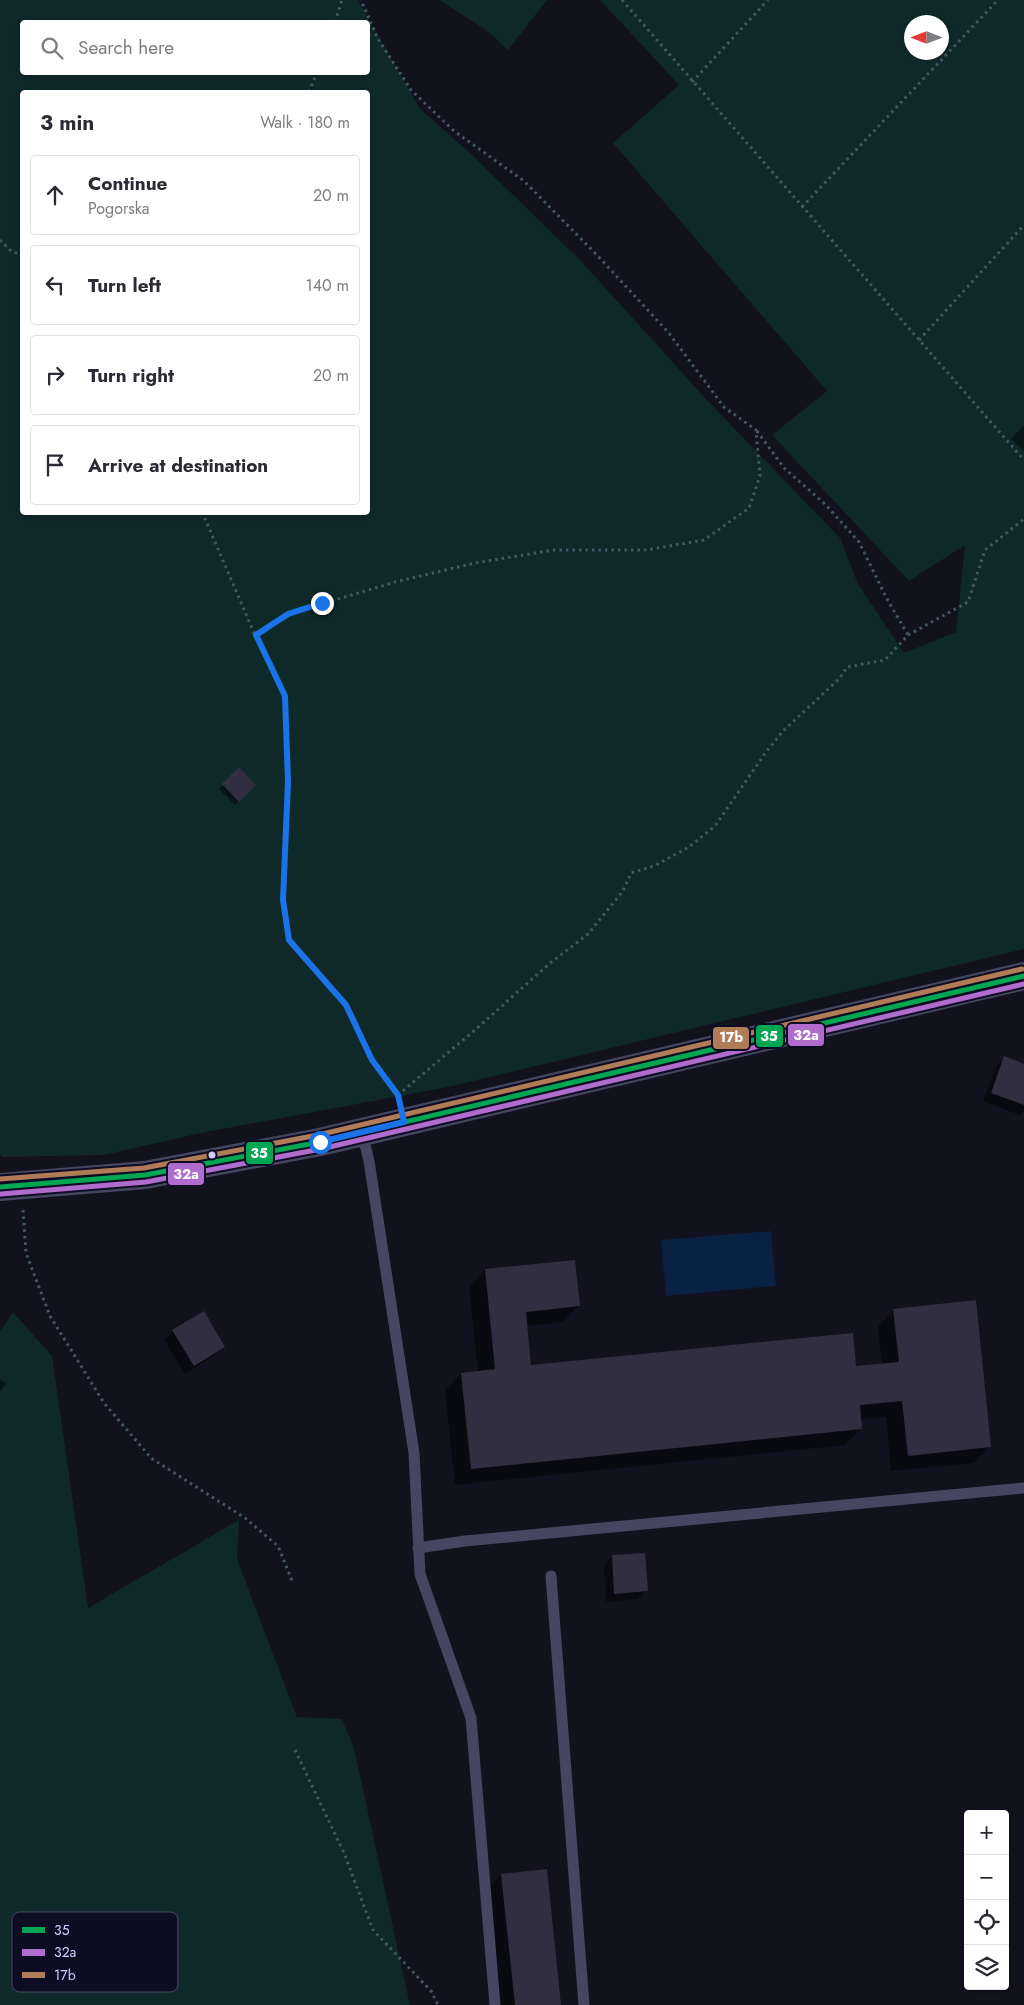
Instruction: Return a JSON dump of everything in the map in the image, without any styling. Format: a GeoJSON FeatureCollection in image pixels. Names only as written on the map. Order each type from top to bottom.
{"type":"FeatureCollection","features":[{"type":"Feature","properties":{"kind":"street"},"geometry":{"type":"LineString","coordinates":[[10,1186],[145,1175],[320,1142],[1024,976]]}},
{"type":"Feature","properties":{"kind":"lane"},"geometry":{"type":"LineString","coordinates":[[362,1132],[369,1161],[414,1453],[420,1574],[470,1718],[496,2005]]}},
{"type":"Feature","properties":{"kind":"lane"},"geometry":{"type":"LineString","coordinates":[[418,1548],[465,1541],[1024,1488]]}},
{"type":"Feature","properties":{"kind":"lane"},"geometry":{"type":"LineString","coordinates":[[551,1576],[584,2005]]}},
{"type":"Feature","properties":{"kind":"path"},"geometry":{"type":"LineString","coordinates":[[336,20],[342,0]]}},
{"type":"Feature","properties":{"kind":"path"},"geometry":{"type":"LineString","coordinates":[[361,0],[370,20]]}},
{"type":"Feature","properties":{"kind":"path"},"geometry":{"type":"LineString","coordinates":[[622,0],[1024,460]]}},
{"type":"Feature","properties":{"kind":"path"},"geometry":{"type":"LineString","coordinates":[[692,82],[768,0]]}},
{"type":"Feature","properties":{"kind":"path"},"geometry":{"type":"LineString","coordinates":[[802,207],[998,0]]}},
{"type":"Feature","properties":{"kind":"path"},"geometry":{"type":"LineString","coordinates":[[370,21],[378,39],[410,90],[454,131],[524,181],[596,254],[668,332],[724,407],[756,430],[784,468],[825,504],[859,542],[887,599],[908,635]]}},
{"type":"Feature","properties":{"kind":"path"},"geometry":{"type":"LineString","coordinates":[[310,90],[316,75]]}},
{"type":"Feature","properties":{"kind":"path"},"geometry":{"type":"LineString","coordinates":[[919,340],[1024,225]]}},
{"type":"Feature","properties":{"kind":"path"},"geometry":{"type":"LineString","coordinates":[[0,240],[20,254]]}},
{"type":"Feature","properties":{"kind":"path"},"geometry":{"type":"LineString","coordinates":[[256,635],[288,614],[395,582],[475,564],[554,550],[646,550],[704,540],[749,508],[760,476],[756,430]]}},
{"type":"Feature","properties":{"kind":"path"},"geometry":{"type":"LineString","coordinates":[[203,515],[285,696],[288,782],[283,900],[289,940],[346,1005],[372,1060],[398,1095],[404,1122]]}},
{"type":"Feature","properties":{"kind":"path"},"geometry":{"type":"LineString","coordinates":[[398,1095],[549,964],[588,934],[623,891],[631,873],[654,866],[689,847],[715,826],[766,752],[783,731],[839,679],[847,667],[884,660],[908,635],[968,602],[986,550],[1024,519]]}},
{"type":"Feature","properties":{"kind":"path"},"geometry":{"type":"LineString","coordinates":[[10,1186],[26,1253],[50,1316],[104,1403],[151,1458],[245,1518],[278,1546],[293,1583]]}},
{"type":"Feature","properties":{"kind":"path"},"geometry":{"type":"LineString","coordinates":[[295,1750],[344,1854],[374,1930],[430,1991],[438,2005]]}},
{"type":"Feature","properties":{"kind":"green space"},"geometry":{"type":"Polygon","coordinates":[[[0,0],[358,0],[369,20],[20,20],[20,75],[370,75],[370,21],[420,109],[468,151],[581,261],[706,399],[840,538],[858,584],[904,653],[956,632],[965,545],[909,581],[772,435],[827,391],[613,143],[679,85],[600,0],[1024,0],[1024,949],[448,1087],[201,1133],[104,1155],[2,1157],[0,1153],[0,0]]]}},
{"type":"Feature","properties":{"kind":"green space"},"geometry":{"type":"Polygon","coordinates":[[[439,0],[547,0],[508,50],[486,30],[439,0]]]}},
{"type":"Feature","properties":{"kind":"green space"},"geometry":{"type":"Polygon","coordinates":[[[13,1312],[52,1356],[88,1608],[239,1520],[237,1559],[297,1717],[342,1719],[354,1748],[410,2005],[0,2005],[0,1332],[13,1312]]]}},
{"type":"Feature","properties":{"kind":"water"},"geometry":{"type":"Polygon","coordinates":[[[771,1231],[776,1286],[666,1296],[661,1240],[771,1231]]]}},
{"type":"Feature","properties":{"kind":"building"},"geometry":{"type":"Polygon","coordinates":[[[239,767],[256,785],[239,802],[222,784],[239,767]]]}},
{"type":"Feature","properties":{"kind":"building"},"geometry":{"type":"Polygon","coordinates":[[[1004,1056],[1024,1064],[1024,1105],[991,1093],[1004,1056]]]}},
{"type":"Feature","properties":{"kind":"building"},"geometry":{"type":"Polygon","coordinates":[[[575,1260],[580,1306],[526,1312],[531,1365],[853,1333],[856,1366],[899,1362],[893,1309],[976,1300],[991,1447],[908,1456],[902,1401],[860,1405],[862,1429],[471,1469],[461,1373],[495,1369],[485,1269],[575,1260]]]}},
{"type":"Feature","properties":{"kind":"building"},"geometry":{"type":"Polygon","coordinates":[[[204,1311],[225,1347],[194,1366],[172,1330],[204,1311]]]}},
{"type":"Feature","properties":{"kind":"building"},"geometry":{"type":"Polygon","coordinates":[[[645,1553],[648,1591],[614,1594],[612,1555],[645,1553]]]}},
{"type":"Feature","properties":{"kind":"building"},"geometry":{"type":"Polygon","coordinates":[[[547,1869],[561,2005],[515,2005],[501,1874],[547,1869]]]}},
{"type":"Feature","properties":{"kind":"transit line","name":"17b"},"geometry":{"type":"LineString","coordinates":[[0,1179],[144,1168],[318,1135],[1022,969]]}},
{"type":"Feature","properties":{"kind":"transit line","name":"35"},"geometry":{"type":"LineString","coordinates":[[0,1187],[145,1175],[320,1142],[1024,976]]}},
{"type":"Feature","properties":{"kind":"transit line","name":"32a"},"geometry":{"type":"LineString","coordinates":[[1,1194],[146,1182],[321,1149],[1024,984]]}},
{"type":"Feature","properties":{"kind":"route"},"geometry":{"type":"LineString","coordinates":[[320,1142],[404,1122],[398,1095],[372,1060],[346,1005],[289,940],[283,900],[288,782],[285,696],[256,635],[288,614],[322,603]]}}]}
